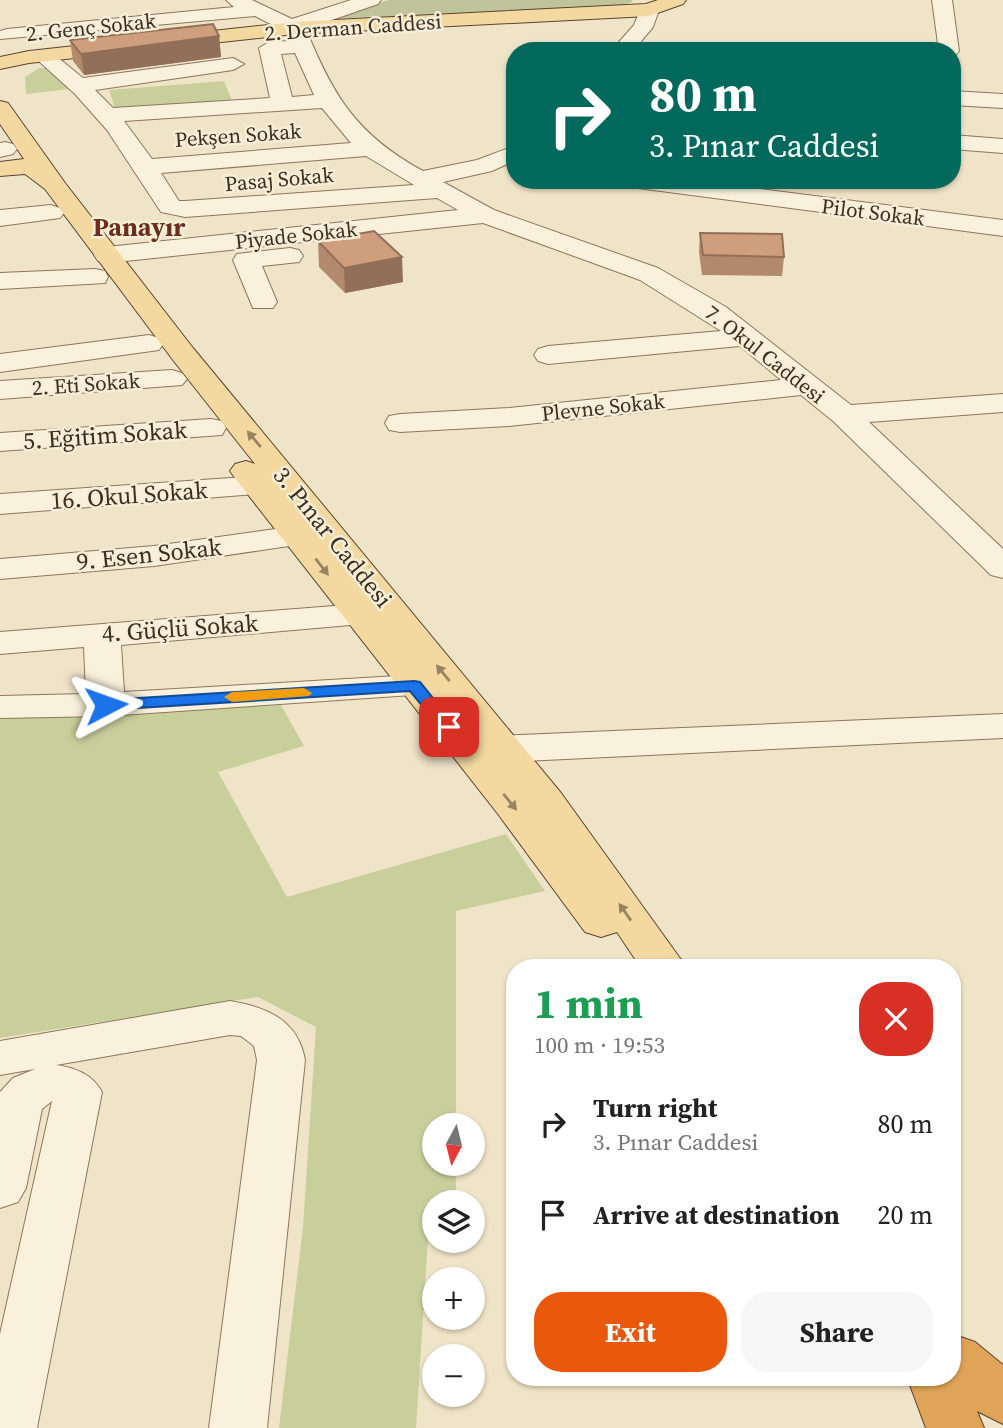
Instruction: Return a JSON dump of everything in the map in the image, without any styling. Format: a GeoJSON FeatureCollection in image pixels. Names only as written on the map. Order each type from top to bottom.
{"type":"FeatureCollection","features":[{"type":"Feature","properties":{"kind":"highway"},"geometry":{"type":"LineString","coordinates":[[961,1375],[1003,1399]]}},
{"type":"Feature","properties":{"kind":"highway"},"geometry":{"type":"LineString","coordinates":[[949,1386],[955,1428]]}},
{"type":"Feature","properties":{"kind":"main road","name":"2. Derman Caddesi"},"geometry":{"type":"LineString","coordinates":[[2,52],[37,56],[221,37],[299,37],[649,10],[676,0]]}},
{"type":"Feature","properties":{"kind":"main road","name":"3. Pınar Caddesi"},"geometry":{"type":"LineString","coordinates":[[0,108],[12,161],[53,201],[101,266],[172,379],[466,748],[629,959]]}},
{"type":"Feature","properties":{"kind":"main road","name":"3. Pınar Caddesi"},"geometry":{"type":"LineString","coordinates":[[101,266],[183,354],[547,802],[659,959]]}},
{"type":"Feature","properties":{"kind":"main road"},"geometry":{"type":"LineString","coordinates":[[961,1381],[1003,1419]]}},
{"type":"Feature","properties":{"kind":"main road"},"geometry":{"type":"LineString","coordinates":[[956,1386],[978,1428]]}},
{"type":"Feature","properties":{"kind":"street"},"geometry":{"type":"LineString","coordinates":[[132,0],[169,19]]}},
{"type":"Feature","properties":{"kind":"street"},"geometry":{"type":"LineString","coordinates":[[236,0],[259,10],[299,37]]}},
{"type":"Feature","properties":{"kind":"street"},"geometry":{"type":"LineString","coordinates":[[299,37],[301,22],[371,0]]}},
{"type":"Feature","properties":{"kind":"street"},"geometry":{"type":"LineString","coordinates":[[942,0],[948,42]]}},
{"type":"Feature","properties":{"kind":"street"},"geometry":{"type":"LineString","coordinates":[[64,9],[78,27]]}},
{"type":"Feature","properties":{"kind":"street","name":"2. Genç Sokak"},"geometry":{"type":"LineString","coordinates":[[2,52],[78,27],[259,10]]}},
{"type":"Feature","properties":{"kind":"street"},"geometry":{"type":"LineString","coordinates":[[629,42],[643,27],[649,10]]}},
{"type":"Feature","properties":{"kind":"street"},"geometry":{"type":"LineString","coordinates":[[221,37],[233,64],[243,106]]}},
{"type":"Feature","properties":{"kind":"street"},"geometry":{"type":"LineString","coordinates":[[283,104],[269,48],[299,37]]}},
{"type":"Feature","properties":{"kind":"street","name":"7. Okul Caddesi"},"geometry":{"type":"LineString","coordinates":[[299,37],[328,101],[345,127],[368,149],[485,215],[649,274],[716,313],[844,415],[1003,568]]}},
{"type":"Feature","properties":{"kind":"street"},"geometry":{"type":"LineString","coordinates":[[37,56],[82,85],[131,142],[170,207],[185,209],[419,179],[484,166],[506,156]]}},
{"type":"Feature","properties":{"kind":"street"},"geometry":{"type":"LineString","coordinates":[[82,85],[233,64]]}},
{"type":"Feature","properties":{"kind":"street"},"geometry":{"type":"LineString","coordinates":[[961,99],[1003,102]]}},
{"type":"Feature","properties":{"kind":"street"},"geometry":{"type":"LineString","coordinates":[[108,115],[328,101]]}},
{"type":"Feature","properties":{"kind":"street","name":"Pekşen Sokak"},"geometry":{"type":"LineString","coordinates":[[318,129],[345,127]]}},
{"type":"Feature","properties":{"kind":"street","name":"Pekşen Sokak"},"geometry":{"type":"LineString","coordinates":[[131,142],[158,140]]}},
{"type":"Feature","properties":{"kind":"street"},"geometry":{"type":"LineString","coordinates":[[961,143],[1003,146]]}},
{"type":"Feature","properties":{"kind":"street"},"geometry":{"type":"LineString","coordinates":[[146,167],[368,149]]}},
{"type":"Feature","properties":{"kind":"street"},"geometry":{"type":"LineString","coordinates":[[484,166],[506,167]]}},
{"type":"Feature","properties":{"kind":"street","name":"Pasaj Sokak"},"geometry":{"type":"LineString","coordinates":[[160,190],[419,179]]}},
{"type":"Feature","properties":{"kind":"street","name":"Pilot Sokak"},"geometry":{"type":"LineString","coordinates":[[750,189],[833,207],[1003,228]]}},
{"type":"Feature","properties":{"kind":"street"},"geometry":{"type":"LineString","coordinates":[[833,207],[834,189]]}},
{"type":"Feature","properties":{"kind":"street"},"geometry":{"type":"LineString","coordinates":[[0,218],[53,201]]}},
{"type":"Feature","properties":{"kind":"street","name":"Piyade Sokak"},"geometry":{"type":"LineString","coordinates":[[0,281],[485,215]]}},
{"type":"Feature","properties":{"kind":"street"},"geometry":{"type":"LineString","coordinates":[[263,302],[246,260],[379,247],[513,225]]}},
{"type":"Feature","properties":{"kind":"street"},"geometry":{"type":"LineString","coordinates":[[548,355],[746,337]]}},
{"type":"Feature","properties":{"kind":"street"},"geometry":{"type":"LineString","coordinates":[[0,363],[149,344]]}},
{"type":"Feature","properties":{"kind":"street","name":"2. Eti Sokak"},"geometry":{"type":"LineString","coordinates":[[0,390],[172,379]]}},
{"type":"Feature","properties":{"kind":"street","name":"Plevne Sokak"},"geometry":{"type":"LineString","coordinates":[[400,423],[509,417],[805,386]]}},
{"type":"Feature","properties":{"kind":"street"},"geometry":{"type":"LineString","coordinates":[[844,415],[1003,403]]}},
{"type":"Feature","properties":{"kind":"street","name":"5. Eğitim Sokak"},"geometry":{"type":"LineString","coordinates":[[0,442],[211,428]]}},
{"type":"Feature","properties":{"kind":"street","name":"16. Okul Sokak"},"geometry":{"type":"LineString","coordinates":[[0,505],[258,486]]}},
{"type":"Feature","properties":{"kind":"street","name":"9. Esen Sokak"},"geometry":{"type":"LineString","coordinates":[[0,569],[155,556],[298,536]]}},
{"type":"Feature","properties":{"kind":"street","name":"4. Güçlü Sokak"},"geometry":{"type":"LineString","coordinates":[[0,643],[360,615]]}},
{"type":"Feature","properties":{"kind":"street"},"geometry":{"type":"LineString","coordinates":[[102,634],[106,705]]}},
{"type":"Feature","properties":{"kind":"street"},"geometry":{"type":"LineString","coordinates":[[0,708],[106,705],[414,686]]}},
{"type":"Feature","properties":{"kind":"street"},"geometry":{"type":"LineString","coordinates":[[466,748],[505,750],[1003,726]]}},
{"type":"Feature","properties":{"kind":"street"},"geometry":{"type":"LineString","coordinates":[[0,1058],[230,1017],[258,1023],[276,1039],[281,1060],[238,1428]]}},
{"type":"Feature","properties":{"kind":"street"},"geometry":{"type":"LineString","coordinates":[[0,1188],[18,1104],[23,1096],[30,1089],[52,1082],[71,1086],[78,1092],[8,1428]]}},
{"type":"Feature","properties":{"kind":"green space"},"geometry":{"type":"Polygon","coordinates":[[[389,0],[633,1],[625,5],[591,9],[320,19],[389,0]]]}},
{"type":"Feature","properties":{"kind":"green space"},"geometry":{"type":"Polygon","coordinates":[[[39,68],[50,68],[70,89],[26,94],[25,77],[39,68]]]}},
{"type":"Feature","properties":{"kind":"green space"},"geometry":{"type":"Polygon","coordinates":[[[224,81],[233,103],[116,112],[109,90],[224,81]]]}},
{"type":"Feature","properties":{"kind":"green space"},"geometry":{"type":"Polygon","coordinates":[[[281,705],[304,746],[218,772],[287,897],[506,834],[545,891],[456,911],[456,1113],[422,1113],[422,1176],[456,1176],[456,1190],[422,1190],[422,1253],[427,1253],[426,1267],[422,1267],[422,1330],[416,1428],[279,1428],[303,1227],[316,1027],[258,997],[0,1038],[0,718],[281,705]]]}},
{"type":"Feature","properties":{"kind":"building"},"geometry":{"type":"Polygon","coordinates":[[[213,24],[219,36],[81,54],[70,40],[213,24]]]}},
{"type":"Feature","properties":{"kind":"building"},"geometry":{"type":"Polygon","coordinates":[[[374,231],[402,257],[344,268],[318,241],[374,231]]]}},
{"type":"Feature","properties":{"kind":"building"},"geometry":{"type":"Polygon","coordinates":[[[700,233],[782,234],[784,257],[703,255],[700,233]]]}},
{"type":"Feature","properties":{"kind":"slow traffic"},"geometry":{"type":"LineString","coordinates":[[232,697],[304,693]]}},
{"type":"Feature","properties":{"kind":"district","name":"Panayır"},"geometry":{"type":"Point","coordinates":[139,227]}},
{"type":"Feature","properties":{"kind":"route"},"geometry":{"type":"LineString","coordinates":[[106,705],[414,686],[449,727]]}}]}
